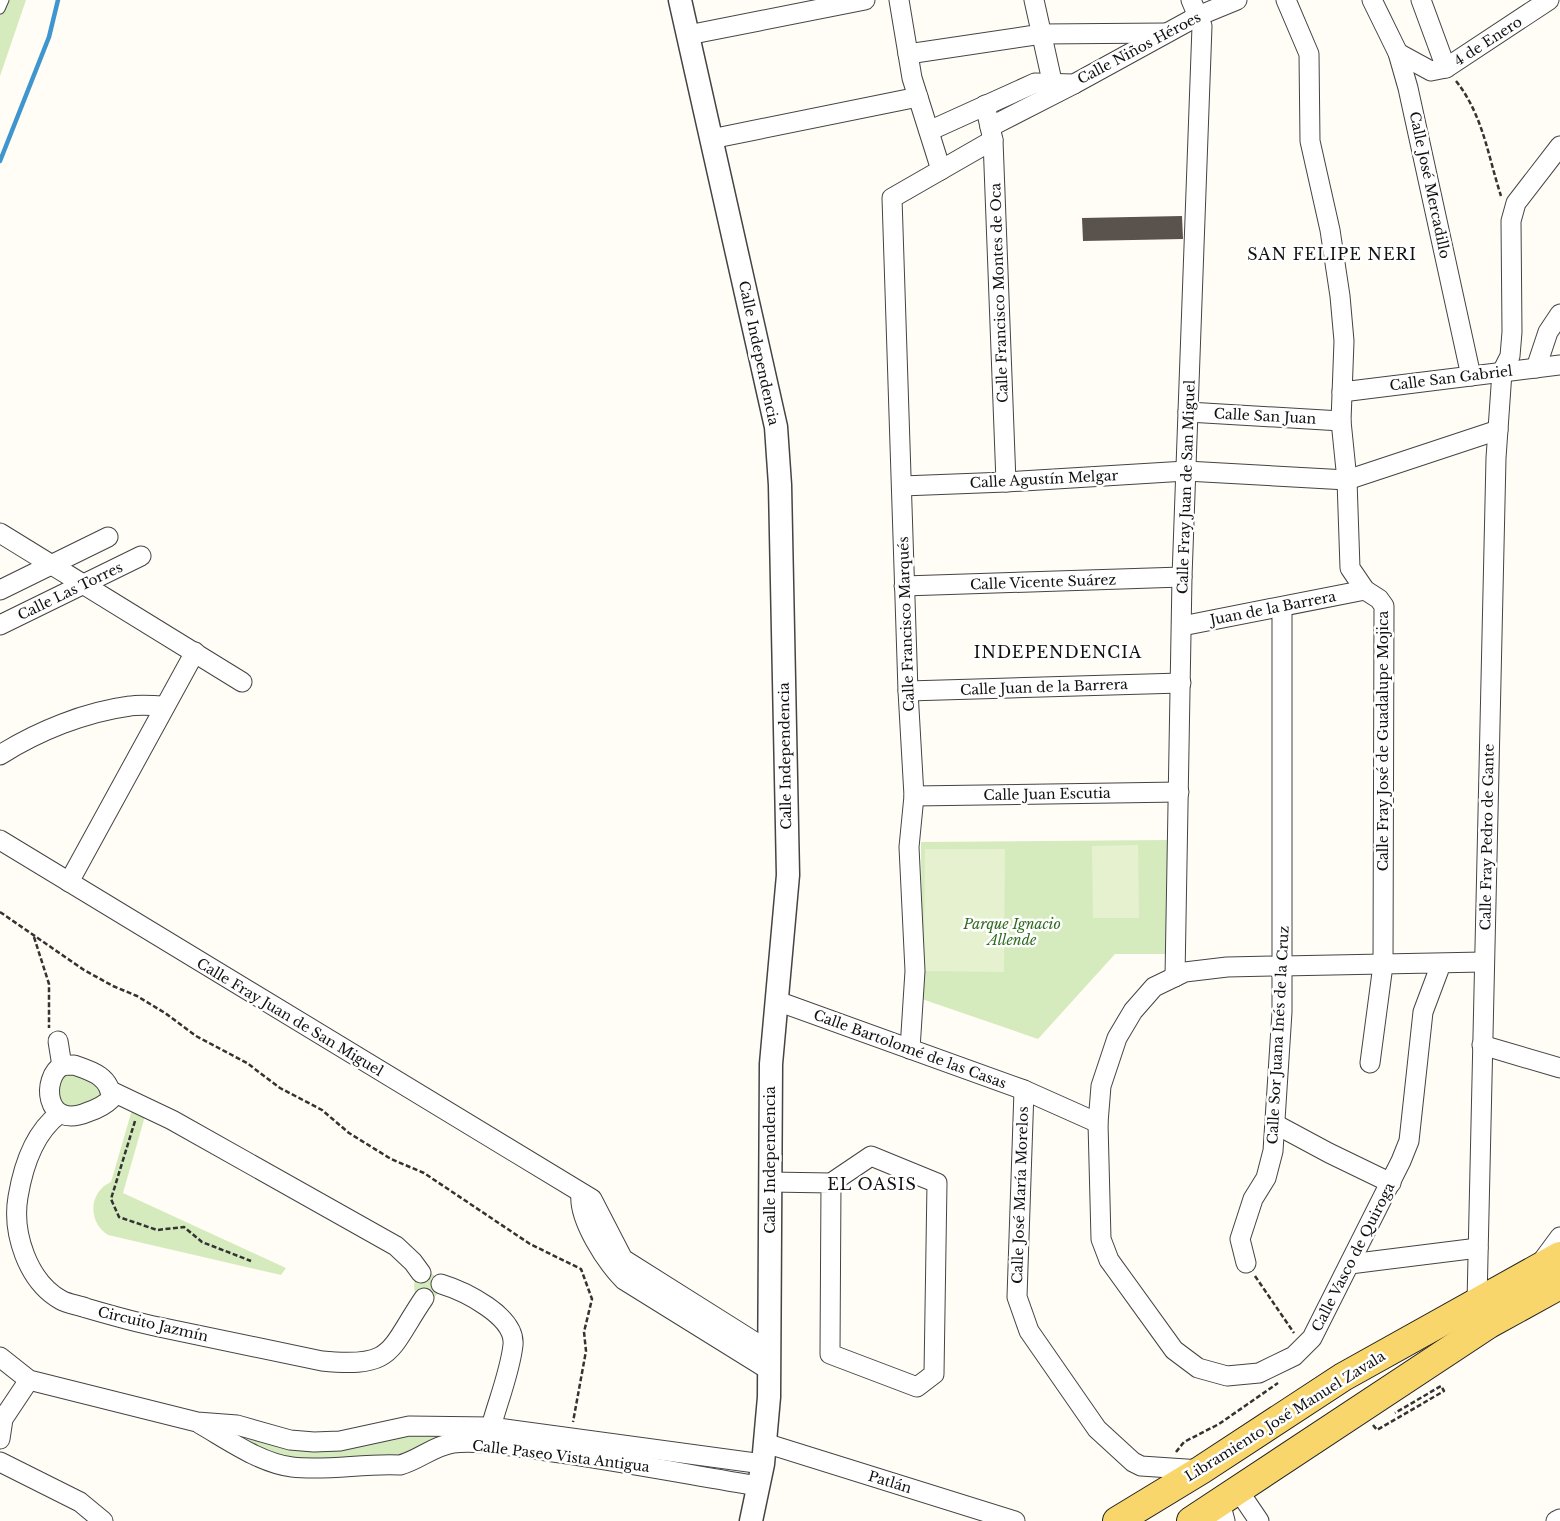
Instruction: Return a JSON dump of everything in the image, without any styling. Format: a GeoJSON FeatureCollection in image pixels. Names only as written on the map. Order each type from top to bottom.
{"type":"FeatureCollection","features":[{"type":"Feature","properties":{"kind":"main road","name":"Libramiento José Manuel Zavala"},"geometry":{"type":"LineString","coordinates":[[1117,1521],[1201,1470],[1342,1377],[1560,1256]]}},
{"type":"Feature","properties":{"kind":"main road"},"geometry":{"type":"LineString","coordinates":[[1190,1521],[1228,1504],[1489,1324],[1560,1286]]}},
{"type":"Feature","properties":{"kind":"street","name":"Calle Independencia"},"geometry":{"type":"LineString","coordinates":[[680,0],[776,427],[780,495],[788,875],[771,1064],[769,1361],[764,1454],[751,1521]]}},
{"type":"Feature","properties":{"kind":"street"},"geometry":{"type":"LineString","coordinates":[[688,35],[865,0]]}},
{"type":"Feature","properties":{"kind":"street"},"geometry":{"type":"LineString","coordinates":[[899,0],[908,54],[918,97],[942,170],[992,134],[1074,84]]}},
{"type":"Feature","properties":{"kind":"street"},"geometry":{"type":"LineString","coordinates":[[1034,0],[1052,82]]}},
{"type":"Feature","properties":{"kind":"street","name":"Calle Niños Héroes"},"geometry":{"type":"LineString","coordinates":[[929,131],[1035,82],[1074,84],[1167,33],[1195,8],[1237,0]]}},
{"type":"Feature","properties":{"kind":"street","name":"Calle Fray José de Guadalupe Mojica"},"geometry":{"type":"LineString","coordinates":[[1286,0],[1309,54],[1310,141],[1330,230],[1340,296],[1344,340],[1341,421],[1347,480],[1350,568],[1365,590],[1379,599],[1384,606],[1383,965]]}},
{"type":"Feature","properties":{"kind":"street","name":"Calle José Mercadillo"},"geometry":{"type":"LineString","coordinates":[[1372,0],[1398,52],[1408,88],[1471,376]]}},
{"type":"Feature","properties":{"kind":"street"},"geometry":{"type":"LineString","coordinates":[[1421,0],[1446,68]]}},
{"type":"Feature","properties":{"kind":"street","name":"4 de Enero"},"geometry":{"type":"LineString","coordinates":[[1398,52],[1432,72],[1446,68],[1549,0]]}},
{"type":"Feature","properties":{"kind":"street","name":"Calle Fray Juan de San Miguel"},"geometry":{"type":"LineString","coordinates":[[1175,977],[1182,577],[1202,26],[1195,8]]}},
{"type":"Feature","properties":{"kind":"street"},"geometry":{"type":"LineString","coordinates":[[908,54],[1042,34],[1167,33]]}},
{"type":"Feature","properties":{"kind":"street"},"geometry":{"type":"LineString","coordinates":[[711,139],[918,97]]}},
{"type":"Feature","properties":{"kind":"street","name":"Calle Francisco Montes de Oca"},"geometry":{"type":"LineString","coordinates":[[985,105],[992,134],[1006,482]]}},
{"type":"Feature","properties":{"kind":"street"},"geometry":{"type":"LineString","coordinates":[[1511,220],[1516,203],[1560,146]]}},
{"type":"Feature","properties":{"kind":"street","name":"Calle Francisco Marqués"},"geometry":{"type":"LineString","coordinates":[[910,1049],[915,971],[910,839],[914,796],[904,586],[892,198],[942,170]]}},
{"type":"Feature","properties":{"kind":"street","name":"Calle Fray Pedro de Gante"},"geometry":{"type":"LineString","coordinates":[[1476,1302],[1483,962],[1498,430],[1502,372],[1510,356],[1512,332],[1511,220]]}},
{"type":"Feature","properties":{"kind":"street"},"geometry":{"type":"LineString","coordinates":[[1552,363],[1548,332],[1560,314]]}},
{"type":"Feature","properties":{"kind":"street","name":"Calle San Gabriel"},"geometry":{"type":"LineString","coordinates":[[1342,392],[1502,372],[1552,363]]}},
{"type":"Feature","properties":{"kind":"street","name":"Calle San Juan"},"geometry":{"type":"LineString","coordinates":[[1188,412],[1341,421]]}},
{"type":"Feature","properties":{"kind":"street"},"geometry":{"type":"LineString","coordinates":[[1347,480],[1498,430]]}},
{"type":"Feature","properties":{"kind":"street","name":"Calle Agustín Melgar"},"geometry":{"type":"LineString","coordinates":[[902,486],[1186,471],[1347,480]]}},
{"type":"Feature","properties":{"kind":"street"},"geometry":{"type":"LineString","coordinates":[[0,533],[242,682]]}},
{"type":"Feature","properties":{"kind":"street"},"geometry":{"type":"LineString","coordinates":[[0,590],[108,537]]}},
{"type":"Feature","properties":{"kind":"street","name":"Calle Las Torres"},"geometry":{"type":"LineString","coordinates":[[0,625],[141,556]]}},
{"type":"Feature","properties":{"kind":"street","name":"Calle Vicente Suárez"},"geometry":{"type":"LineString","coordinates":[[904,586],[1182,577]]}},
{"type":"Feature","properties":{"kind":"street","name":"Juan de la Barrera"},"geometry":{"type":"LineString","coordinates":[[1182,626],[1365,590]]}},
{"type":"Feature","properties":{"kind":"street","name":"Calle Sor Juana Inés de la Cruz"},"geometry":{"type":"LineString","coordinates":[[1246,1262],[1240,1239],[1252,1199],[1266,1178],[1273,1151],[1284,966],[1282,607]]}},
{"type":"Feature","properties":{"kind":"street"},"geometry":{"type":"LineString","coordinates":[[68,882],[195,652]]}},
{"type":"Feature","properties":{"kind":"street","name":"Calle Juan de la Barrera"},"geometry":{"type":"LineString","coordinates":[[908,691],[1181,683]]}},
{"type":"Feature","properties":{"kind":"street"},"geometry":{"type":"LineString","coordinates":[[0,755],[20,743],[81,717],[131,706],[165,706]]}},
{"type":"Feature","properties":{"kind":"street","name":"Calle Juan Escutia"},"geometry":{"type":"LineString","coordinates":[[914,796],[1179,792]]}},
{"type":"Feature","properties":{"kind":"street","name":"Calle Fray Juan de San Miguel"},"geometry":{"type":"LineString","coordinates":[[0,840],[581,1194],[580,1204],[600,1250],[618,1264],[624,1280],[769,1361]]}},
{"type":"Feature","properties":{"kind":"street","name":"Calle Vasco de Quiroga"},"geometry":{"type":"LineString","coordinates":[[1441,964],[1423,1012],[1408,1141],[1391,1182],[1323,1320],[1312,1338],[1299,1351],[1259,1373],[1227,1376],[1198,1368],[1174,1350],[1109,1260],[1101,1239],[1098,1123],[1101,1086],[1117,1038],[1133,1011],[1154,987],[1185,972],[1227,967],[1483,962]]}},
{"type":"Feature","properties":{"kind":"street"},"geometry":{"type":"LineString","coordinates":[[1370,1063],[1383,965]]}},
{"type":"Feature","properties":{"kind":"street","name":"Calle Bartolomé de las Casas"},"geometry":{"type":"LineString","coordinates":[[777,1001],[1024,1090],[1098,1123]]}},
{"type":"Feature","properties":{"kind":"street"},"geometry":{"type":"LineString","coordinates":[[58,1040],[62,1066]]}},
{"type":"Feature","properties":{"kind":"street"},"geometry":{"type":"LineString","coordinates":[[1482,1045],[1560,1068]]}},
{"type":"Feature","properties":{"kind":"street"},"geometry":{"type":"LineString","coordinates":[[74,1065],[96,1072],[108,1083],[111,1091],[111,1099],[105,1105],[79,1116],[66,1117],[59,1114],[51,1105],[49,1096],[55,1074],[62,1066],[74,1065]]}},
{"type":"Feature","properties":{"kind":"street","name":"Calle José María Morelos"},"geometry":{"type":"LineString","coordinates":[[1024,1090],[1017,1297],[1029,1331],[1097,1429],[1134,1462],[1141,1466],[1201,1470]]}},
{"type":"Feature","properties":{"kind":"street"},"geometry":{"type":"LineString","coordinates":[[111,1091],[172,1120],[396,1246],[414,1262],[421,1274]]}},
{"type":"Feature","properties":{"kind":"street","name":"Circuito Jazmín"},"geometry":{"type":"LineString","coordinates":[[59,1114],[50,1121],[33,1148],[22,1174],[17,1206],[19,1235],[26,1261],[44,1285],[61,1300],[122,1319],[322,1361],[355,1364],[372,1361],[390,1350],[402,1336],[424,1298]]}},
{"type":"Feature","properties":{"kind":"street"},"geometry":{"type":"LineString","coordinates":[[1275,1124],[1329,1154],[1391,1182]]}},
{"type":"Feature","properties":{"kind":"street"},"geometry":{"type":"LineString","coordinates":[[770,1182],[832,1183],[871,1156],[937,1183],[934,1374],[917,1387],[830,1354],[832,1183]]}},
{"type":"Feature","properties":{"kind":"street"},"geometry":{"type":"LineString","coordinates":[[1535,1270],[1560,1237]]}},
{"type":"Feature","properties":{"kind":"street"},"geometry":{"type":"LineString","coordinates":[[1350,1264],[1478,1248]]}},
{"type":"Feature","properties":{"kind":"street"},"geometry":{"type":"LineString","coordinates":[[441,1284],[434,1297],[424,1298],[417,1294],[414,1287],[415,1279],[421,1274],[434,1273],[441,1284],[482,1302],[509,1326],[513,1344],[490,1436]]}},
{"type":"Feature","properties":{"kind":"street","name":"Calle Paseo Vista Antigua"},"geometry":{"type":"LineString","coordinates":[[0,1357],[29,1380],[197,1422],[237,1425],[290,1440],[314,1442],[340,1441],[409,1426],[588,1448],[764,1454]]}},
{"type":"Feature","properties":{"kind":"street"},"geometry":{"type":"LineString","coordinates":[[0,1439],[3,1419],[29,1380]]}},
{"type":"Feature","properties":{"kind":"street","name":"Calle Paseo Vista Antigua"},"geometry":{"type":"LineString","coordinates":[[197,1422],[235,1444],[271,1461],[290,1466],[400,1465],[414,1461],[432,1449],[490,1436],[570,1437],[588,1448],[758,1486]]}},
{"type":"Feature","properties":{"kind":"street","name":"Patlán"},"geometry":{"type":"LineString","coordinates":[[764,1454],[1015,1521]]}},
{"type":"Feature","properties":{"kind":"street"},"geometry":{"type":"LineString","coordinates":[[0,1462],[80,1502],[103,1521]]}},
{"type":"Feature","properties":{"kind":"street"},"geometry":{"type":"LineString","coordinates":[[1228,1504],[1259,1521]]}},
{"type":"Feature","properties":{"kind":"street"},"geometry":{"type":"LineString","coordinates":[[1556,1521],[1560,1519]]}},
{"type":"Feature","properties":{"kind":"lane"},"geometry":{"type":"LineString","coordinates":[[0,9],[4,0]]}},
{"type":"Feature","properties":{"kind":"path"},"geometry":{"type":"LineString","coordinates":[[1446,68],[1462,89],[1476,113],[1488,144],[1494,173],[1511,220]]}},
{"type":"Feature","properties":{"kind":"path"},"geometry":{"type":"LineString","coordinates":[[0,912],[34,937],[91,974],[165,1013],[196,1036],[229,1052],[280,1088],[322,1110],[348,1133],[392,1159],[424,1173],[516,1235],[581,1269],[592,1299],[584,1332],[586,1351],[570,1437]]}},
{"type":"Feature","properties":{"kind":"path"},"geometry":{"type":"LineString","coordinates":[[34,937],[50,984],[49,1032],[58,1040]]}},
{"type":"Feature","properties":{"kind":"path"},"geometry":{"type":"LineString","coordinates":[[38,946],[41,940]]}},
{"type":"Feature","properties":{"kind":"path"},"geometry":{"type":"LineString","coordinates":[[140,1105],[112,1199],[119,1217],[158,1230],[184,1227],[202,1242],[252,1261]]}},
{"type":"Feature","properties":{"kind":"path"},"geometry":{"type":"LineString","coordinates":[[1201,1470],[1176,1452],[1184,1442],[1219,1424],[1276,1386],[1290,1370],[1299,1351],[1246,1262]]}},
{"type":"Feature","properties":{"kind":"path"},"geometry":{"type":"LineString","coordinates":[[1388,1424],[1444,1391],[1441,1386],[1392,1413],[1440,1382]]}},
{"type":"Feature","properties":{"kind":"green space"},"geometry":{"type":"Polygon","coordinates":[[[0,0],[26,0],[0,76],[0,0]]]}},
{"type":"Feature","properties":{"kind":"green space","name":"Parque Ignacio Allende"},"geometry":{"type":"Polygon","coordinates":[[[1168,840],[1168,954],[1115,954],[1038,1039],[922,999],[921,842],[1168,840]]]}},
{"type":"Feature","properties":{"kind":"green space"},"geometry":{"type":"Polygon","coordinates":[[[1138,845],[1139,918],[1093,918],[1092,846],[1138,845]]]}},
{"type":"Feature","properties":{"kind":"green space"},"geometry":{"type":"Polygon","coordinates":[[[925,849],[1005,849],[1004,972],[924,971],[925,849]]]}},
{"type":"Feature","properties":{"kind":"green space"},"geometry":{"type":"Polygon","coordinates":[[[62,1066],[111,1091],[66,1117],[52,1082],[62,1066]]]}},
{"type":"Feature","properties":{"kind":"green space"},"geometry":{"type":"Polygon","coordinates":[[[134,1103],[147,1109],[123,1193],[286,1268],[281,1275],[108,1235],[101,1230],[94,1216],[95,1200],[103,1187],[111,1182],[134,1103]]]}},
{"type":"Feature","properties":{"kind":"green space"},"geometry":{"type":"Polygon","coordinates":[[[427,1273],[436,1277],[440,1286],[436,1295],[427,1299],[418,1295],[414,1286],[418,1277],[427,1273]]]}},
{"type":"Feature","properties":{"kind":"green space"},"geometry":{"type":"Polygon","coordinates":[[[237,1425],[290,1440],[409,1426],[489,1444],[414,1461],[313,1468],[235,1444],[237,1425]]]}},
{"type":"Feature","properties":{"kind":"building"},"geometry":{"type":"Polygon","coordinates":[[[1182,216],[1183,239],[1083,241],[1082,218],[1182,216]]]}},
{"type":"Feature","properties":{"kind":"waterway"},"geometry":{"type":"LineString","coordinates":[[0,161],[49,37],[58,0]]}},
{"type":"Feature","properties":{"kind":"district","name":"SAN FELIPE NERI"},"geometry":{"type":"Point","coordinates":[1332,254]}},
{"type":"Feature","properties":{"kind":"district","name":"INDEPENDENCIA"},"geometry":{"type":"Point","coordinates":[1058,652]}},
{"type":"Feature","properties":{"kind":"district","name":"EL OASIS"},"geometry":{"type":"Point","coordinates":[872,1184]}}]}
